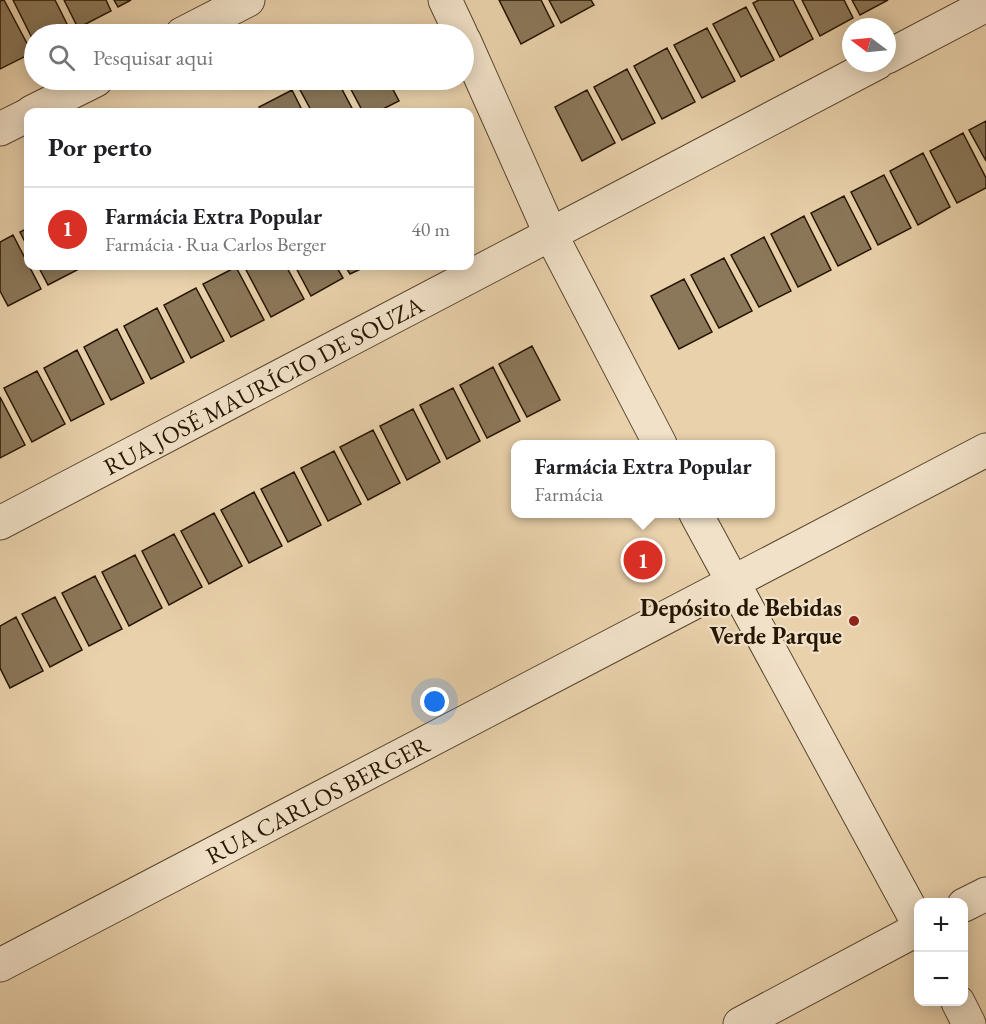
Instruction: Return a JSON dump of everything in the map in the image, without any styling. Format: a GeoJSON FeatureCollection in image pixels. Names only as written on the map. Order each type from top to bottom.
{"type":"FeatureCollection","features":[{"type":"Feature","properties":{"kind":"street"},"geometry":{"type":"LineString","coordinates":[[201,24],[248,0]]}},
{"type":"Feature","properties":{"kind":"street"},"geometry":{"type":"LineString","coordinates":[[446,0],[457,24]]}},
{"type":"Feature","properties":{"kind":"street"},"geometry":{"type":"LineString","coordinates":[[896,52],[986,5]]}},
{"type":"Feature","properties":{"kind":"street"},"geometry":{"type":"LineString","coordinates":[[474,63],[551,236],[658,440]]}},
{"type":"Feature","properties":{"kind":"street","name":"RUA JOSÉ MAURÍCIO DE SOUZA"},"geometry":{"type":"LineString","coordinates":[[0,523],[860,72]]}},
{"type":"Feature","properties":{"kind":"street"},"geometry":{"type":"LineString","coordinates":[[42,108],[77,90]]}},
{"type":"Feature","properties":{"kind":"street"},"geometry":{"type":"LineString","coordinates":[[0,129],[24,117]]}},
{"type":"Feature","properties":{"kind":"street","name":"RUA CARLOS BERGER"},"geometry":{"type":"LineString","coordinates":[[0,965],[986,450]]}},
{"type":"Feature","properties":{"kind":"street"},"geometry":{"type":"LineString","coordinates":[[699,518],[914,915]]}},
{"type":"Feature","properties":{"kind":"street"},"geometry":{"type":"LineString","coordinates":[[968,903],[986,894]]}},
{"type":"Feature","properties":{"kind":"street"},"geometry":{"type":"LineString","coordinates":[[740,1024],[914,931]]}},
{"type":"Feature","properties":{"kind":"street"},"geometry":{"type":"LineString","coordinates":[[960,1006],[969,1024]]}},
{"type":"Feature","properties":{"kind":"building"},"geometry":{"type":"Polygon","coordinates":[[[4,0],[24,38],[24,57],[0,69],[0,1],[4,0]]]}},
{"type":"Feature","properties":{"kind":"building"},"geometry":{"type":"Polygon","coordinates":[[[13,0],[55,0],[67,24],[25,24],[13,0]]]}},
{"type":"Feature","properties":{"kind":"building"},"geometry":{"type":"Polygon","coordinates":[[[64,0],[106,0],[111,11],[86,24],[76,24],[64,0]]]}},
{"type":"Feature","properties":{"kind":"building"},"geometry":{"type":"Polygon","coordinates":[[[114,0],[131,0],[118,7],[114,0]]]}},
{"type":"Feature","properties":{"kind":"building"},"geometry":{"type":"Polygon","coordinates":[[[499,0],[541,0],[554,26],[521,44],[499,0]]]}},
{"type":"Feature","properties":{"kind":"building"},"geometry":{"type":"Polygon","coordinates":[[[549,0],[591,0],[594,5],[561,23],[549,0]]]}},
{"type":"Feature","properties":{"kind":"building"},"geometry":{"type":"Polygon","coordinates":[[[759,0],[793,0],[813,39],[780,57],[753,3],[759,0]]]}},
{"type":"Feature","properties":{"kind":"building"},"geometry":{"type":"Polygon","coordinates":[[[802,0],[844,0],[853,18],[842,18],[842,24],[820,36],[802,0]]]}},
{"type":"Feature","properties":{"kind":"building"},"geometry":{"type":"Polygon","coordinates":[[[852,0],[888,0],[860,15],[852,0]]]}},
{"type":"Feature","properties":{"kind":"building"},"geometry":{"type":"Polygon","coordinates":[[[746,7],[774,60],[741,77],[713,24],[746,7]]]}},
{"type":"Feature","properties":{"kind":"building"},"geometry":{"type":"Polygon","coordinates":[[[707,28],[735,81],[702,98],[674,45],[707,28]]]}},
{"type":"Feature","properties":{"kind":"building"},"geometry":{"type":"Polygon","coordinates":[[[667,48],[695,102],[662,119],[634,66],[667,48]]]}},
{"type":"Feature","properties":{"kind":"building"},"geometry":{"type":"Polygon","coordinates":[[[627,69],[655,123],[622,140],[594,87],[627,69]]]}},
{"type":"Feature","properties":{"kind":"building"},"geometry":{"type":"Polygon","coordinates":[[[292,90],[301,108],[260,108],[292,90]]]}},
{"type":"Feature","properties":{"kind":"building"},"geometry":{"type":"Polygon","coordinates":[[[300,90],[342,90],[352,108],[310,108],[300,90]]]}},
{"type":"Feature","properties":{"kind":"building"},"geometry":{"type":"Polygon","coordinates":[[[351,90],[393,90],[399,101],[385,108],[361,108],[351,90]]]}},
{"type":"Feature","properties":{"kind":"building"},"geometry":{"type":"Polygon","coordinates":[[[587,90],[615,143],[582,161],[555,107],[587,90]]]}},
{"type":"Feature","properties":{"kind":"building"},"geometry":{"type":"Polygon","coordinates":[[[986,121],[986,161],[969,130],[986,121]]]}},
{"type":"Feature","properties":{"kind":"building"},"geometry":{"type":"Polygon","coordinates":[[[963,133],[986,178],[986,188],[957,203],[930,151],[963,133]]]}},
{"type":"Feature","properties":{"kind":"building"},"geometry":{"type":"Polygon","coordinates":[[[923,153],[950,207],[918,225],[890,171],[923,153]]]}},
{"type":"Feature","properties":{"kind":"building"},"geometry":{"type":"Polygon","coordinates":[[[884,175],[911,228],[878,245],[851,192],[884,175]]]}},
{"type":"Feature","properties":{"kind":"building"},"geometry":{"type":"Polygon","coordinates":[[[844,196],[871,249],[838,266],[811,213],[844,196]]]}},
{"type":"Feature","properties":{"kind":"building"},"geometry":{"type":"Polygon","coordinates":[[[804,216],[831,270],[798,287],[771,234],[804,216]]]}},
{"type":"Feature","properties":{"kind":"building"},"geometry":{"type":"Polygon","coordinates":[[[13,235],[24,256],[24,270],[31,270],[41,289],[8,306],[0,291],[0,242],[13,235]]]}},
{"type":"Feature","properties":{"kind":"building"},"geometry":{"type":"Polygon","coordinates":[[[764,237],[791,291],[759,307],[731,255],[764,237]]]}},
{"type":"Feature","properties":{"kind":"building"},"geometry":{"type":"Polygon","coordinates":[[[724,258],[752,311],[719,328],[691,275],[724,258]]]}},
{"type":"Feature","properties":{"kind":"building"},"geometry":{"type":"Polygon","coordinates":[[[40,270],[77,270],[48,285],[40,270]]]}},
{"type":"Feature","properties":{"kind":"building"},"geometry":{"type":"Polygon","coordinates":[[[230,270],[238,270],[264,320],[231,337],[203,284],[230,270]]]}},
{"type":"Feature","properties":{"kind":"building"},"geometry":{"type":"Polygon","coordinates":[[[246,270],[288,270],[304,299],[271,317],[246,270]]]}},
{"type":"Feature","properties":{"kind":"building"},"geometry":{"type":"Polygon","coordinates":[[[297,270],[338,270],[343,278],[311,296],[297,270]]]}},
{"type":"Feature","properties":{"kind":"building"},"geometry":{"type":"Polygon","coordinates":[[[684,279],[712,332],[679,349],[651,296],[684,279]]]}},
{"type":"Feature","properties":{"kind":"building"},"geometry":{"type":"Polygon","coordinates":[[[196,288],[224,341],[191,358],[164,305],[196,288]]]}},
{"type":"Feature","properties":{"kind":"building"},"geometry":{"type":"Polygon","coordinates":[[[157,308],[184,362],[151,379],[124,326],[157,308]]]}},
{"type":"Feature","properties":{"kind":"building"},"geometry":{"type":"Polygon","coordinates":[[[117,329],[144,383],[111,400],[84,347],[117,329]]]}},
{"type":"Feature","properties":{"kind":"building"},"geometry":{"type":"Polygon","coordinates":[[[532,346],[560,400],[527,417],[499,364],[532,346]]]}},
{"type":"Feature","properties":{"kind":"building"},"geometry":{"type":"Polygon","coordinates":[[[77,350],[104,404],[71,421],[44,368],[77,350]]]}},
{"type":"Feature","properties":{"kind":"building"},"geometry":{"type":"Polygon","coordinates":[[[493,367],[520,421],[487,438],[460,385],[493,367]]]}},
{"type":"Feature","properties":{"kind":"building"},"geometry":{"type":"Polygon","coordinates":[[[37,371],[65,424],[32,442],[4,388],[37,371]]]}},
{"type":"Feature","properties":{"kind":"building"},"geometry":{"type":"Polygon","coordinates":[[[453,388],[480,441],[447,459],[420,405],[453,388]]]}},
{"type":"Feature","properties":{"kind":"building"},"geometry":{"type":"Polygon","coordinates":[[[0,397],[25,445],[0,458],[0,397]]]}},
{"type":"Feature","properties":{"kind":"building"},"geometry":{"type":"Polygon","coordinates":[[[413,409],[440,462],[407,480],[380,426],[413,409]]]}},
{"type":"Feature","properties":{"kind":"building"},"geometry":{"type":"Polygon","coordinates":[[[373,430],[400,483],[368,500],[340,447],[373,430]]]}},
{"type":"Feature","properties":{"kind":"building"},"geometry":{"type":"Polygon","coordinates":[[[334,451],[361,504],[328,521],[301,468],[334,451]]]}},
{"type":"Feature","properties":{"kind":"building"},"geometry":{"type":"Polygon","coordinates":[[[294,472],[321,525],[288,542],[261,489],[294,472]]]}},
{"type":"Feature","properties":{"kind":"building"},"geometry":{"type":"Polygon","coordinates":[[[254,492],[282,546],[249,563],[221,510],[254,492]]]}},
{"type":"Feature","properties":{"kind":"building"},"geometry":{"type":"Polygon","coordinates":[[[214,513],[242,566],[209,584],[181,531],[214,513]]]}},
{"type":"Feature","properties":{"kind":"building"},"geometry":{"type":"Polygon","coordinates":[[[174,534],[202,587],[169,605],[142,551],[174,534]]]}},
{"type":"Feature","properties":{"kind":"building"},"geometry":{"type":"Polygon","coordinates":[[[135,555],[162,608],[129,626],[102,572],[135,555]]]}},
{"type":"Feature","properties":{"kind":"building"},"geometry":{"type":"Polygon","coordinates":[[[95,576],[122,629],[89,646],[62,593],[95,576]]]}},
{"type":"Feature","properties":{"kind":"building"},"geometry":{"type":"Polygon","coordinates":[[[55,597],[82,650],[50,667],[22,614],[55,597]]]}},
{"type":"Feature","properties":{"kind":"building"},"geometry":{"type":"Polygon","coordinates":[[[16,617],[43,671],[10,688],[0,668],[0,626],[16,617]]]}},
{"type":"Feature","properties":{"kind":"place","name":"Farmácia Extra Popular"},"geometry":{"type":"Point","coordinates":[643,560]}},
{"type":"Feature","properties":{"kind":"place","name":"Depósito de Bebidas Verde Parque"},"geometry":{"type":"Point","coordinates":[854,621]}}]}
